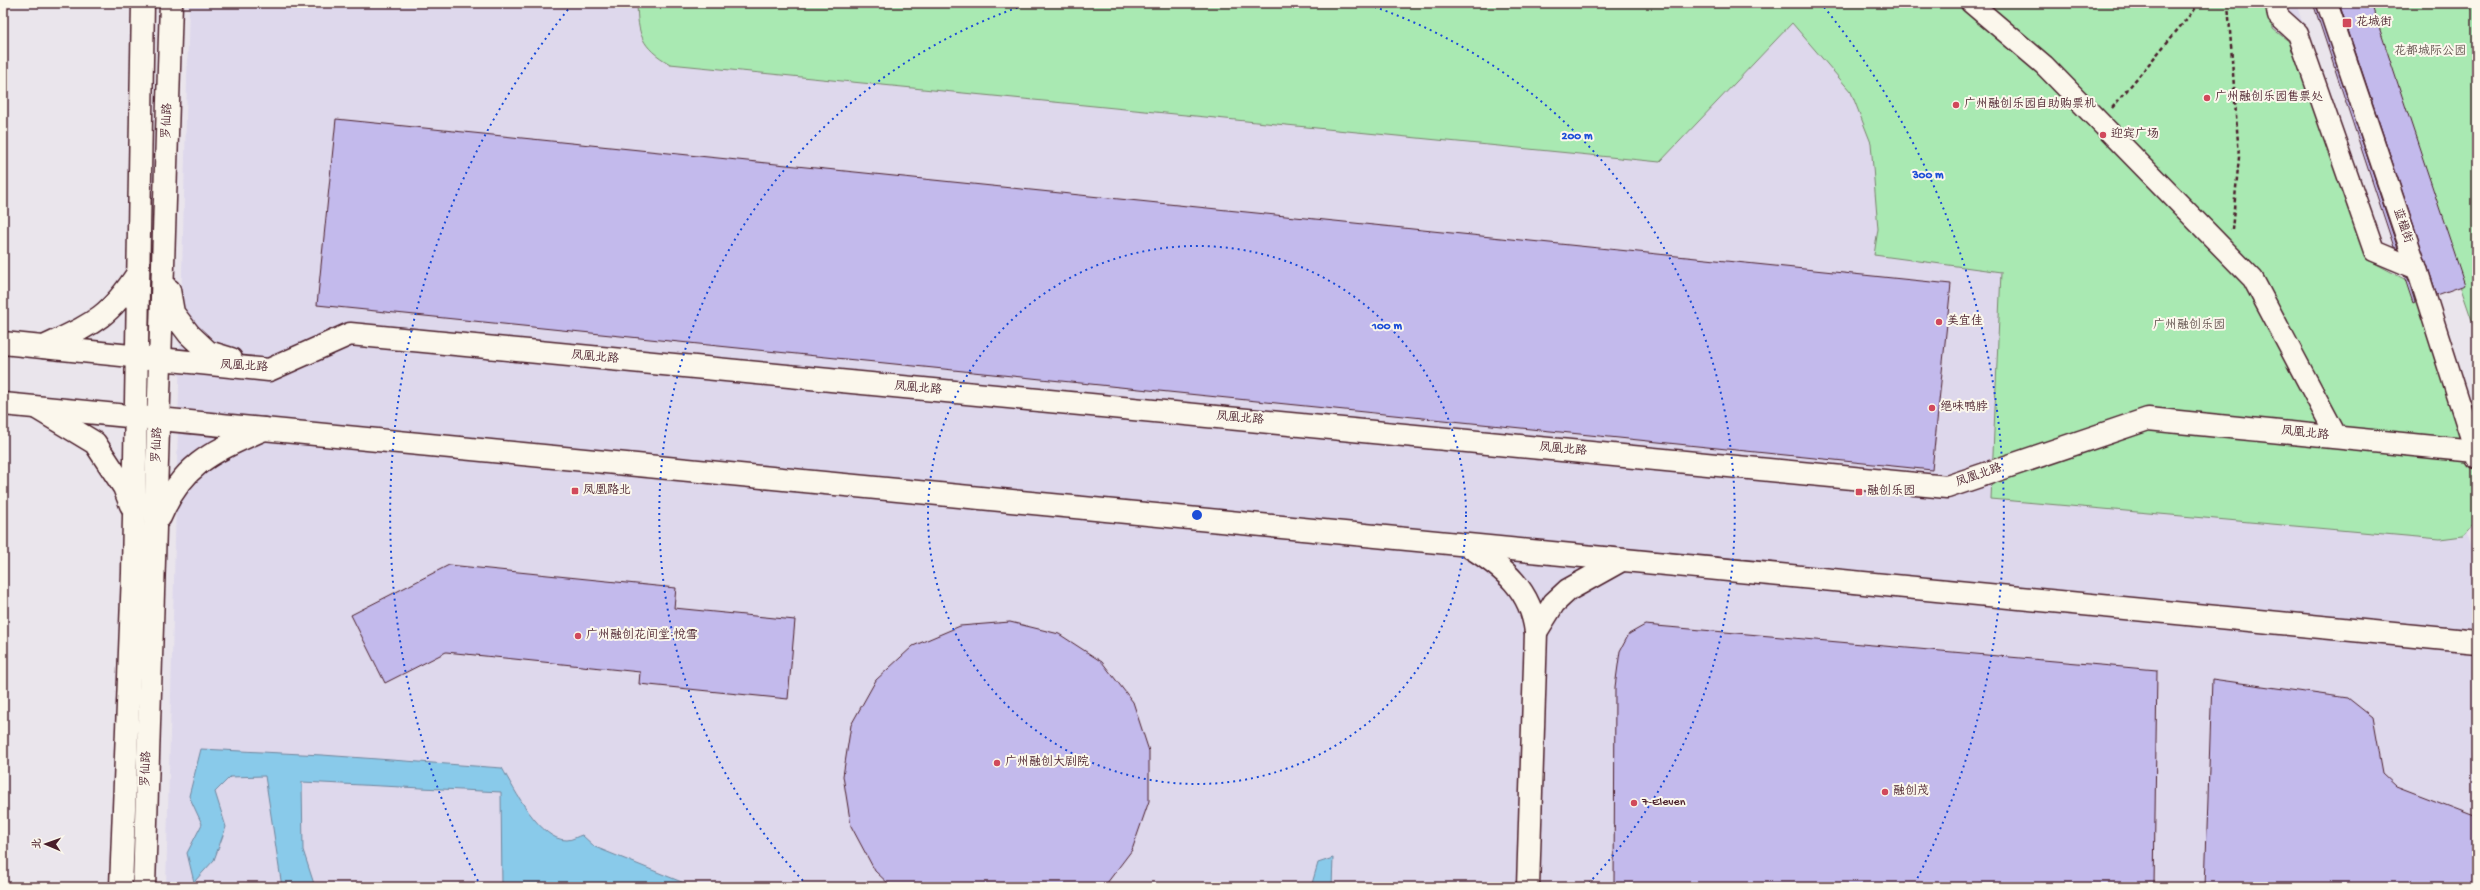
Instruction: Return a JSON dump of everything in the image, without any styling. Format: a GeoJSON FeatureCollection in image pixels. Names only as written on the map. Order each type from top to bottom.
{"type":"FeatureCollection","features":[{"type":"Feature","properties":{"kind":"main road","name":"罗仙路"},"geometry":{"type":"LineString","coordinates":[[121,887],[134,511],[143,3]]}},
{"type":"Feature","properties":{"kind":"main road","name":"罗仙路"},"geometry":{"type":"LineString","coordinates":[[144,887],[171,3]]}},
{"type":"Feature","properties":{"kind":"main road"},"geometry":{"type":"LineString","coordinates":[[164,265],[173,313],[189,334],[208,352],[269,370]]}},
{"type":"Feature","properties":{"kind":"main road"},"geometry":{"type":"LineString","coordinates":[[44,348],[95,323],[111,310],[138,273]]}},
{"type":"Feature","properties":{"kind":"main road","name":"凤凰北路"},"geometry":{"type":"LineString","coordinates":[[3,343],[269,370],[350,334],[1947,487],[2148,419],[2337,437],[2476,454]]}},
{"type":"Feature","properties":{"kind":"main road"},"geometry":{"type":"LineString","coordinates":[[3,404],[1620,561],[2477,642]]}},
{"type":"Feature","properties":{"kind":"main road"},"geometry":{"type":"LineString","coordinates":[[35,406],[95,443],[124,487],[134,511]]}},
{"type":"Feature","properties":{"kind":"main road"},"geometry":{"type":"LineString","coordinates":[[155,528],[170,493],[194,465],[216,451],[265,429]]}},
{"type":"Feature","properties":{"kind":"main road"},"geometry":{"type":"LineString","coordinates":[[1469,546],[1488,558],[1526,595],[1534,612],[1536,632],[1528,887]]}},
{"type":"Feature","properties":{"kind":"main road"},"geometry":{"type":"LineString","coordinates":[[1536,632],[1554,603],[1568,590],[1620,561]]}},
{"type":"Feature","properties":{"kind":"street"},"geometry":{"type":"LineString","coordinates":[[1971,3],[2044,65],[2253,279],[2337,437]]}},
{"type":"Feature","properties":{"kind":"street"},"geometry":{"type":"LineString","coordinates":[[2276,3],[2278,16],[2298,34],[2374,251],[2417,269]]}},
{"type":"Feature","properties":{"kind":"street","name":"蓝楹街"},"geometry":{"type":"LineString","coordinates":[[2326,3],[2417,269],[2476,454]]}},
{"type":"Feature","properties":{"kind":"path"},"geometry":{"type":"LineString","coordinates":[[2100,122],[2200,3]]}},
{"type":"Feature","properties":{"kind":"path"},"geometry":{"type":"LineString","coordinates":[[2228,3],[2239,157],[2230,255]]}},
{"type":"Feature","properties":{"kind":"shaded area"},"geometry":{"type":"Polygon","coordinates":[[[189,3],[2296,3],[2477,564],[2477,887],[166,887],[189,3]]]}},
{"type":"Feature","properties":{"kind":"green space","name":"广州融创乐园"},"geometry":{"type":"Polygon","coordinates":[[[637,3],[2272,3],[2273,29],[2295,46],[2367,259],[2421,288],[2477,470],[2477,519],[2463,536],[2440,539],[1991,499],[2001,272],[1874,255],[1878,229],[1871,143],[1851,92],[1792,23],[1660,162],[670,64],[653,52],[643,39],[638,24],[637,3]]]}},
{"type":"Feature","properties":{"kind":"green space","name":"花都城际公园"},"geometry":{"type":"Polygon","coordinates":[[[2363,3],[2477,3],[2477,335],[2363,3]]]}},
{"type":"Feature","properties":{"kind":"water"},"geometry":{"type":"Polygon","coordinates":[[[201,749],[322,755],[502,768],[529,812],[547,832],[557,838],[567,840],[582,835],[595,847],[694,887],[502,887],[501,792],[302,782],[303,850],[315,887],[282,887],[265,776],[230,777],[215,792],[226,827],[214,860],[194,882],[187,853],[202,824],[189,796],[201,749]]]}},
{"type":"Feature","properties":{"kind":"water"},"geometry":{"type":"Polygon","coordinates":[[[1333,858],[1332,887],[1311,887],[1318,863],[1333,858]]]}},
{"type":"Feature","properties":{"kind":"building"},"geometry":{"type":"Polygon","coordinates":[[[2313,3],[2316,3],[2398,249],[2394,247],[2313,3]]]}},
{"type":"Feature","properties":{"kind":"building"},"geometry":{"type":"Polygon","coordinates":[[[2339,3],[2371,3],[2465,285],[2437,295],[2339,3]]]}},
{"type":"Feature","properties":{"kind":"building"},"geometry":{"type":"Polygon","coordinates":[[[336,119],[1951,284],[1932,470],[317,305],[336,119]]]}},
{"type":"Feature","properties":{"kind":"building"},"geometry":{"type":"Polygon","coordinates":[[[2404,276],[2408,278],[2415,302],[2413,303],[2404,276]]]}},
{"type":"Feature","properties":{"kind":"building","name":"广州融创花间堂·悦雪"},"geometry":{"type":"Polygon","coordinates":[[[449,565],[676,588],[674,608],[795,620],[788,699],[639,684],[640,672],[446,652],[385,683],[351,615],[449,565]]]}},
{"type":"Feature","properties":{"kind":"building","name":"广州融创大剧院"},"geometry":{"type":"Polygon","coordinates":[[[1010,622],[1059,634],[1102,662],[1133,702],[1149,751],[1149,801],[1132,850],[1104,887],[892,887],[875,871],[851,826],[843,776],[851,725],[876,680],[913,646],[960,626],[1010,622]]]}},
{"type":"Feature","properties":{"kind":"building","name":"融创茂"},"geometry":{"type":"Polygon","coordinates":[[[1645,625],[2157,670],[2154,887],[1614,887],[1615,687],[1620,651],[1629,634],[1645,625]]]}},
{"type":"Feature","properties":{"kind":"building"},"geometry":{"type":"Polygon","coordinates":[[[2212,679],[2348,698],[2372,717],[2382,773],[2396,786],[2477,817],[2477,887],[2205,887],[2212,679]]]}},
{"type":"Feature","properties":{"kind":"place","name":"花城街"},"geometry":{"type":"Point","coordinates":[2347,23]}},
{"type":"Feature","properties":{"kind":"place","name":"广州融创乐园售票处"},"geometry":{"type":"Point","coordinates":[2207,98]}},
{"type":"Feature","properties":{"kind":"place","name":"广州融创乐园自助购票机"},"geometry":{"type":"Point","coordinates":[1956,105]}},
{"type":"Feature","properties":{"kind":"place","name":"迎宾广场"},"geometry":{"type":"Point","coordinates":[2103,135]}},
{"type":"Feature","properties":{"kind":"place","name":"美宜佳"},"geometry":{"type":"Point","coordinates":[1939,322]}},
{"type":"Feature","properties":{"kind":"place","name":"绝味鸭脖"},"geometry":{"type":"Point","coordinates":[1932,408]}},
{"type":"Feature","properties":{"kind":"place","name":"凤凰路北"},"geometry":{"type":"Point","coordinates":[575,491]}},
{"type":"Feature","properties":{"kind":"place","name":"融创乐园"},"geometry":{"type":"Point","coordinates":[1859,492]}},
{"type":"Feature","properties":{"kind":"place","name":"广州融创花间堂·悦雪"},"geometry":{"type":"Point","coordinates":[578,636]}},
{"type":"Feature","properties":{"kind":"place","name":"广州融创大剧院"},"geometry":{"type":"Point","coordinates":[997,763]}},
{"type":"Feature","properties":{"kind":"place","name":"融创茂"},"geometry":{"type":"Point","coordinates":[1885,792]}},
{"type":"Feature","properties":{"kind":"place","name":"7-Eleven"},"geometry":{"type":"Point","coordinates":[1634,803]}}]}
